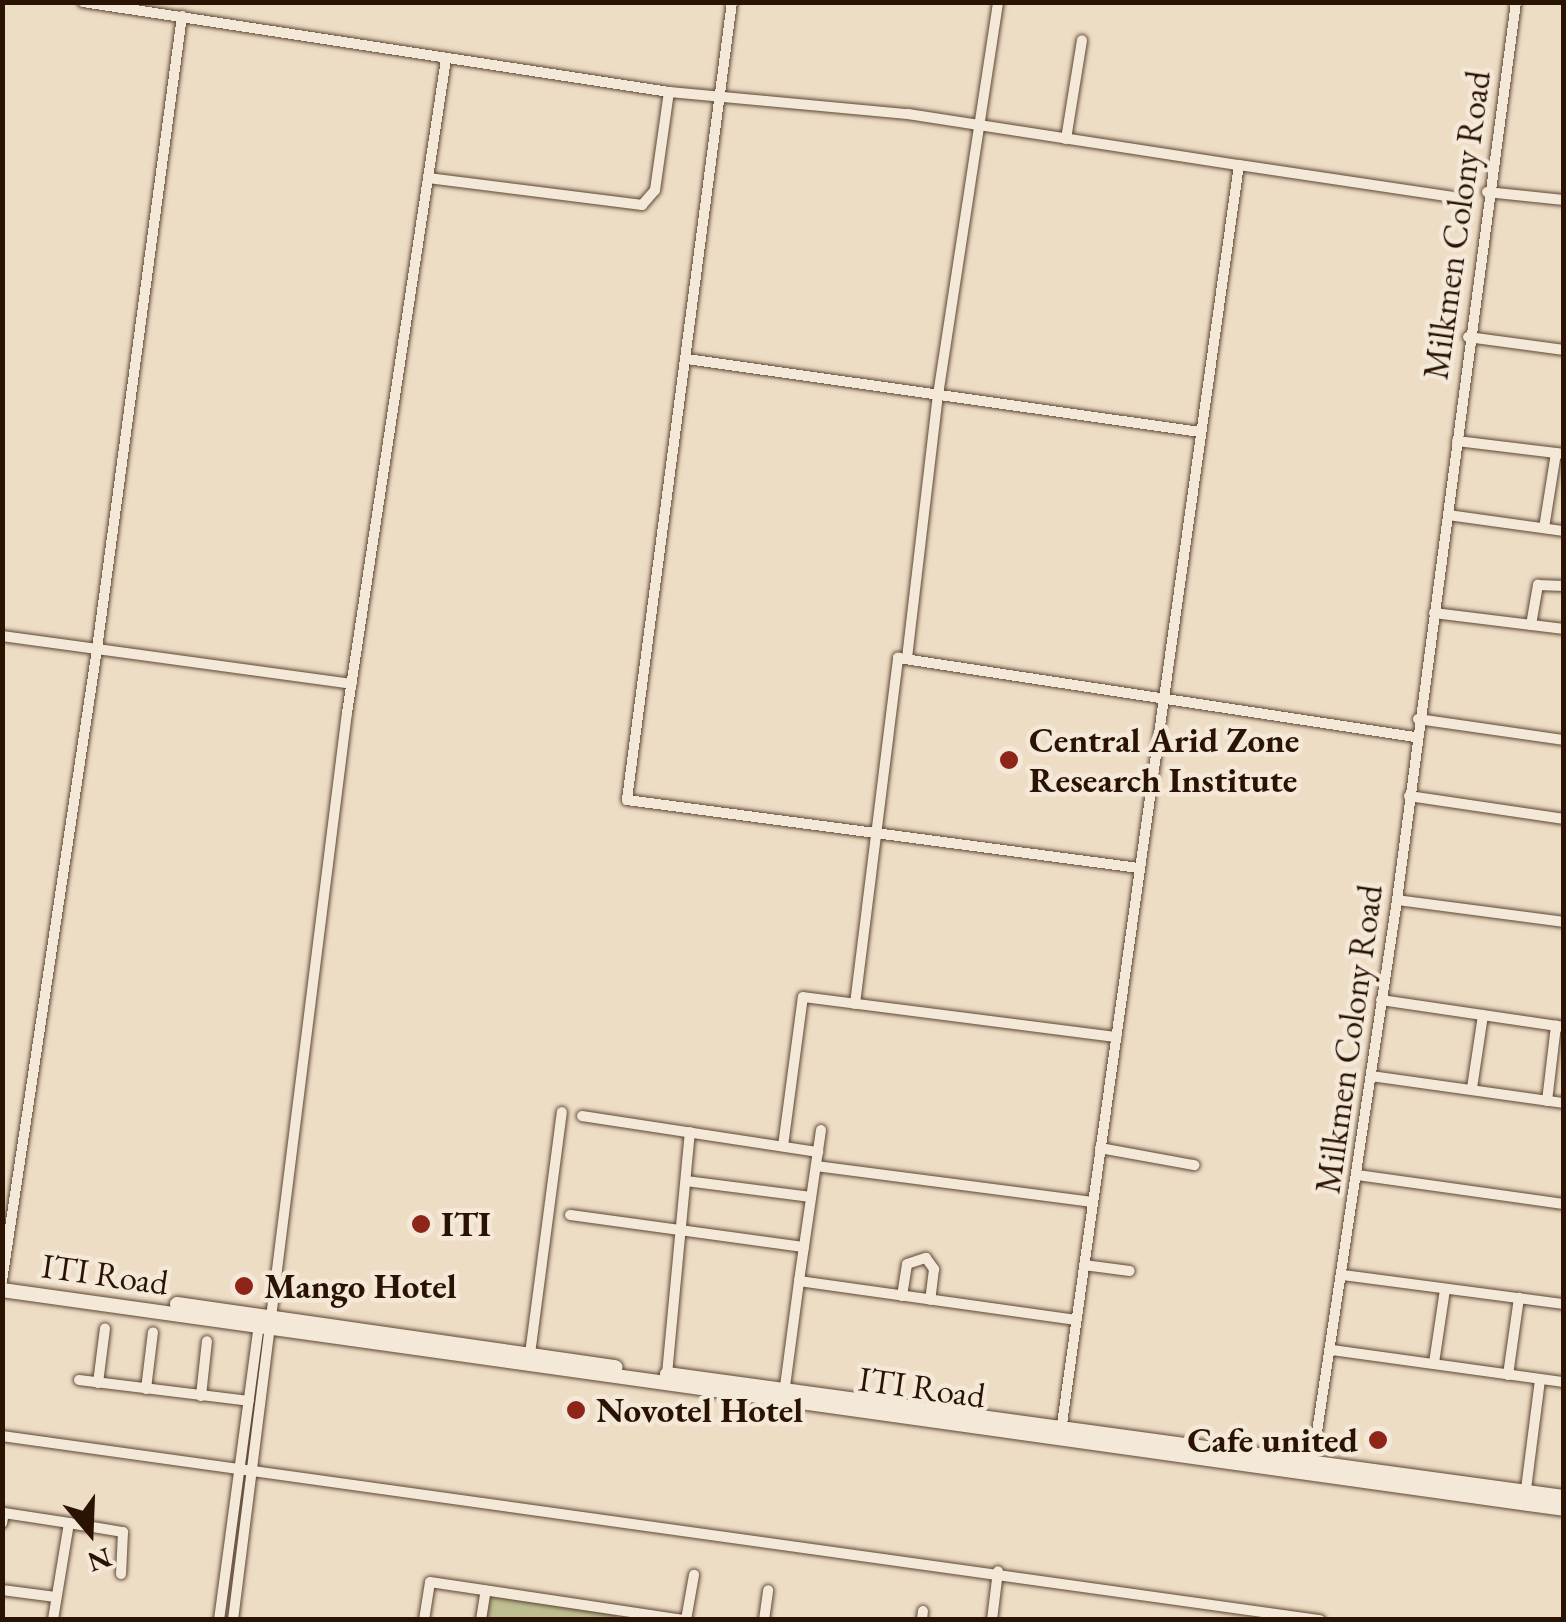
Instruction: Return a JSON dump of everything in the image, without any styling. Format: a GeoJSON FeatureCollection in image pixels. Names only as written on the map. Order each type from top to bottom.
{"type":"FeatureCollection","features":[{"type":"Feature","properties":{"kind":"street"},"geometry":{"type":"LineString","coordinates":[[83,2],[668,92],[908,114],[1452,196]]}},
{"type":"Feature","properties":{"kind":"street"},"geometry":{"type":"LineString","coordinates":[[732,2],[627,800],[1140,868]]}},
{"type":"Feature","properties":{"kind":"street"},"geometry":{"type":"LineString","coordinates":[[907,658],[938,394],[998,2]]}},
{"type":"Feature","properties":{"kind":"street","name":"Milkmen Colony Road"},"geometry":{"type":"LineString","coordinates":[[1311,1466],[1344,1275],[1397,900],[1487,192],[1516,2]]}},
{"type":"Feature","properties":{"kind":"street"},"geometry":{"type":"LineString","coordinates":[[182,16],[97,649],[2,1281],[267,1323]]}},
{"type":"Feature","properties":{"kind":"street"},"geometry":{"type":"LineString","coordinates":[[1066,140],[1082,40]]}},
{"type":"Feature","properties":{"kind":"street"},"geometry":{"type":"LineString","coordinates":[[233,1620],[267,1323],[352,684],[446,59]]}},
{"type":"Feature","properties":{"kind":"street"},"geometry":{"type":"LineString","coordinates":[[428,178],[642,205],[656,190],[668,92]]}},
{"type":"Feature","properties":{"kind":"street"},"geometry":{"type":"LineString","coordinates":[[1061,1432],[1239,165]]}},
{"type":"Feature","properties":{"kind":"street"},"geometry":{"type":"LineString","coordinates":[[1487,192],[1564,200]]}},
{"type":"Feature","properties":{"kind":"street"},"geometry":{"type":"LineString","coordinates":[[1468,337],[1564,350]]}},
{"type":"Feature","properties":{"kind":"street"},"geometry":{"type":"LineString","coordinates":[[687,359],[1200,432]]}},
{"type":"Feature","properties":{"kind":"street"},"geometry":{"type":"LineString","coordinates":[[1457,440],[1560,453],[1544,528]]}},
{"type":"Feature","properties":{"kind":"street"},"geometry":{"type":"LineString","coordinates":[[1448,515],[1564,531]]}},
{"type":"Feature","properties":{"kind":"street"},"geometry":{"type":"LineString","coordinates":[[1531,625],[1538,585],[1564,586]]}},
{"type":"Feature","properties":{"kind":"street"},"geometry":{"type":"LineString","coordinates":[[1434,613],[1564,629]]}},
{"type":"Feature","properties":{"kind":"street"},"geometry":{"type":"LineString","coordinates":[[2,636],[352,684]]}},
{"type":"Feature","properties":{"kind":"street"},"geometry":{"type":"LineString","coordinates":[[855,1004],[898,658],[1164,695],[1415,737]]}},
{"type":"Feature","properties":{"kind":"street"},"geometry":{"type":"LineString","coordinates":[[1418,720],[1564,740]]}},
{"type":"Feature","properties":{"kind":"street"},"geometry":{"type":"LineString","coordinates":[[1409,796],[1564,819]]}},
{"type":"Feature","properties":{"kind":"street"},"geometry":{"type":"LineString","coordinates":[[1397,900],[1564,922]]}},
{"type":"Feature","properties":{"kind":"street"},"geometry":{"type":"LineString","coordinates":[[782,1146],[803,997],[1116,1037]]}},
{"type":"Feature","properties":{"kind":"street"},"geometry":{"type":"LineString","coordinates":[[1381,1000],[1560,1026],[1546,1101]]}},
{"type":"Feature","properties":{"kind":"street"},"geometry":{"type":"LineString","coordinates":[[1472,1088],[1483,1015]]}},
{"type":"Feature","properties":{"kind":"street"},"geometry":{"type":"LineString","coordinates":[[1371,1076],[1564,1103]]}},
{"type":"Feature","properties":{"kind":"street"},"geometry":{"type":"LineString","coordinates":[[530,1354],[562,1112]]}},
{"type":"Feature","properties":{"kind":"street"},"geometry":{"type":"LineString","coordinates":[[582,1116],[818,1152]]}},
{"type":"Feature","properties":{"kind":"street"},"geometry":{"type":"LineString","coordinates":[[784,1394],[821,1130]]}},
{"type":"Feature","properties":{"kind":"street"},"geometry":{"type":"LineString","coordinates":[[667,1374],[690,1132]]}},
{"type":"Feature","properties":{"kind":"street"},"geometry":{"type":"LineString","coordinates":[[1100,1148],[1194,1166]]}},
{"type":"Feature","properties":{"kind":"street"},"geometry":{"type":"LineString","coordinates":[[816,1166],[1093,1202]]}},
{"type":"Feature","properties":{"kind":"street"},"geometry":{"type":"LineString","coordinates":[[1357,1175],[1564,1204]]}},
{"type":"Feature","properties":{"kind":"street"},"geometry":{"type":"LineString","coordinates":[[686,1182],[812,1197]]}},
{"type":"Feature","properties":{"kind":"street"},"geometry":{"type":"LineString","coordinates":[[570,1215],[804,1247]]}},
{"type":"Feature","properties":{"kind":"street"},"geometry":{"type":"LineString","coordinates":[[902,1296],[907,1264],[926,1258],[934,1269],[930,1300]]}},
{"type":"Feature","properties":{"kind":"street"},"geometry":{"type":"LineString","coordinates":[[1084,1265],[1130,1271]]}},
{"type":"Feature","properties":{"kind":"street"},"geometry":{"type":"LineString","coordinates":[[1344,1275],[1564,1304]]}},
{"type":"Feature","properties":{"kind":"street"},"geometry":{"type":"LineString","coordinates":[[799,1281],[1076,1320]]}},
{"type":"Feature","properties":{"kind":"street"},"geometry":{"type":"LineString","coordinates":[[1434,1363],[1444,1289]]}},
{"type":"Feature","properties":{"kind":"street","name":"ITI Road"},"geometry":{"type":"LineString","coordinates":[[2,1290],[530,1354],[784,1394]]}},
{"type":"Feature","properties":{"kind":"street"},"geometry":{"type":"LineString","coordinates":[[1508,1375],[1519,1298]]}},
{"type":"Feature","properties":{"kind":"street"},"geometry":{"type":"LineString","coordinates":[[219,1620],[249,1402],[267,1323]]}},
{"type":"Feature","properties":{"kind":"street","name":"ITI Road"},"geometry":{"type":"LineString","coordinates":[[267,1323],[1311,1466],[1525,1497],[1564,1508]]}},
{"type":"Feature","properties":{"kind":"street"},"geometry":{"type":"LineString","coordinates":[[98,1382],[105,1328]]}},
{"type":"Feature","properties":{"kind":"street"},"geometry":{"type":"LineString","coordinates":[[146,1389],[153,1332]]}},
{"type":"Feature","properties":{"kind":"street"},"geometry":{"type":"LineString","coordinates":[[201,1396],[207,1340]]}},
{"type":"Feature","properties":{"kind":"street"},"geometry":{"type":"LineString","coordinates":[[1332,1350],[1564,1382]]}},
{"type":"Feature","properties":{"kind":"street"},"geometry":{"type":"LineString","coordinates":[[79,1380],[249,1402]]}},
{"type":"Feature","properties":{"kind":"street"},"geometry":{"type":"LineString","coordinates":[[1525,1497],[1540,1380]]}},
{"type":"Feature","properties":{"kind":"street"},"geometry":{"type":"LineString","coordinates":[[2,1436],[998,1571],[1320,1620]]}},
{"type":"Feature","properties":{"kind":"street","name":"ITI Road"},"geometry":{"type":"LineString","coordinates":[[1525,1497],[1564,1497]]}},
{"type":"Feature","properties":{"kind":"street"},"geometry":{"type":"LineString","coordinates":[[2,1523],[3,1513],[124,1532],[122,1574]]}},
{"type":"Feature","properties":{"kind":"street"},"geometry":{"type":"LineString","coordinates":[[52,1620],[69,1523]]}},
{"type":"Feature","properties":{"kind":"street"},"geometry":{"type":"LineString","coordinates":[[992,1620],[998,1571]]}},
{"type":"Feature","properties":{"kind":"street"},"geometry":{"type":"LineString","coordinates":[[424,1620],[430,1582],[619,1615],[684,1620],[694,1575]]}},
{"type":"Feature","properties":{"kind":"street"},"geometry":{"type":"LineString","coordinates":[[2,1590],[56,1597]]}},
{"type":"Feature","properties":{"kind":"street"},"geometry":{"type":"LineString","coordinates":[[481,1620],[486,1590]]}},
{"type":"Feature","properties":{"kind":"street"},"geometry":{"type":"LineString","coordinates":[[764,1620],[768,1590]]}},
{"type":"Feature","properties":{"kind":"green space"},"geometry":{"type":"Polygon","coordinates":[[[487,1595],[617,1613],[616,1619],[484,1620],[487,1595]]]}},
{"type":"Feature","properties":{"kind":"place","name":"Central Arid Zone Research Institute"},"geometry":{"type":"Point","coordinates":[1009,760]}},
{"type":"Feature","properties":{"kind":"place","name":"ITI"},"geometry":{"type":"Point","coordinates":[421,1224]}},
{"type":"Feature","properties":{"kind":"place","name":"Mango Hotel"},"geometry":{"type":"Point","coordinates":[244,1286]}},
{"type":"Feature","properties":{"kind":"place","name":"Novotel Hotel"},"geometry":{"type":"Point","coordinates":[576,1410]}},
{"type":"Feature","properties":{"kind":"place","name":"Cafe united"},"geometry":{"type":"Point","coordinates":[1378,1440]}}]}
